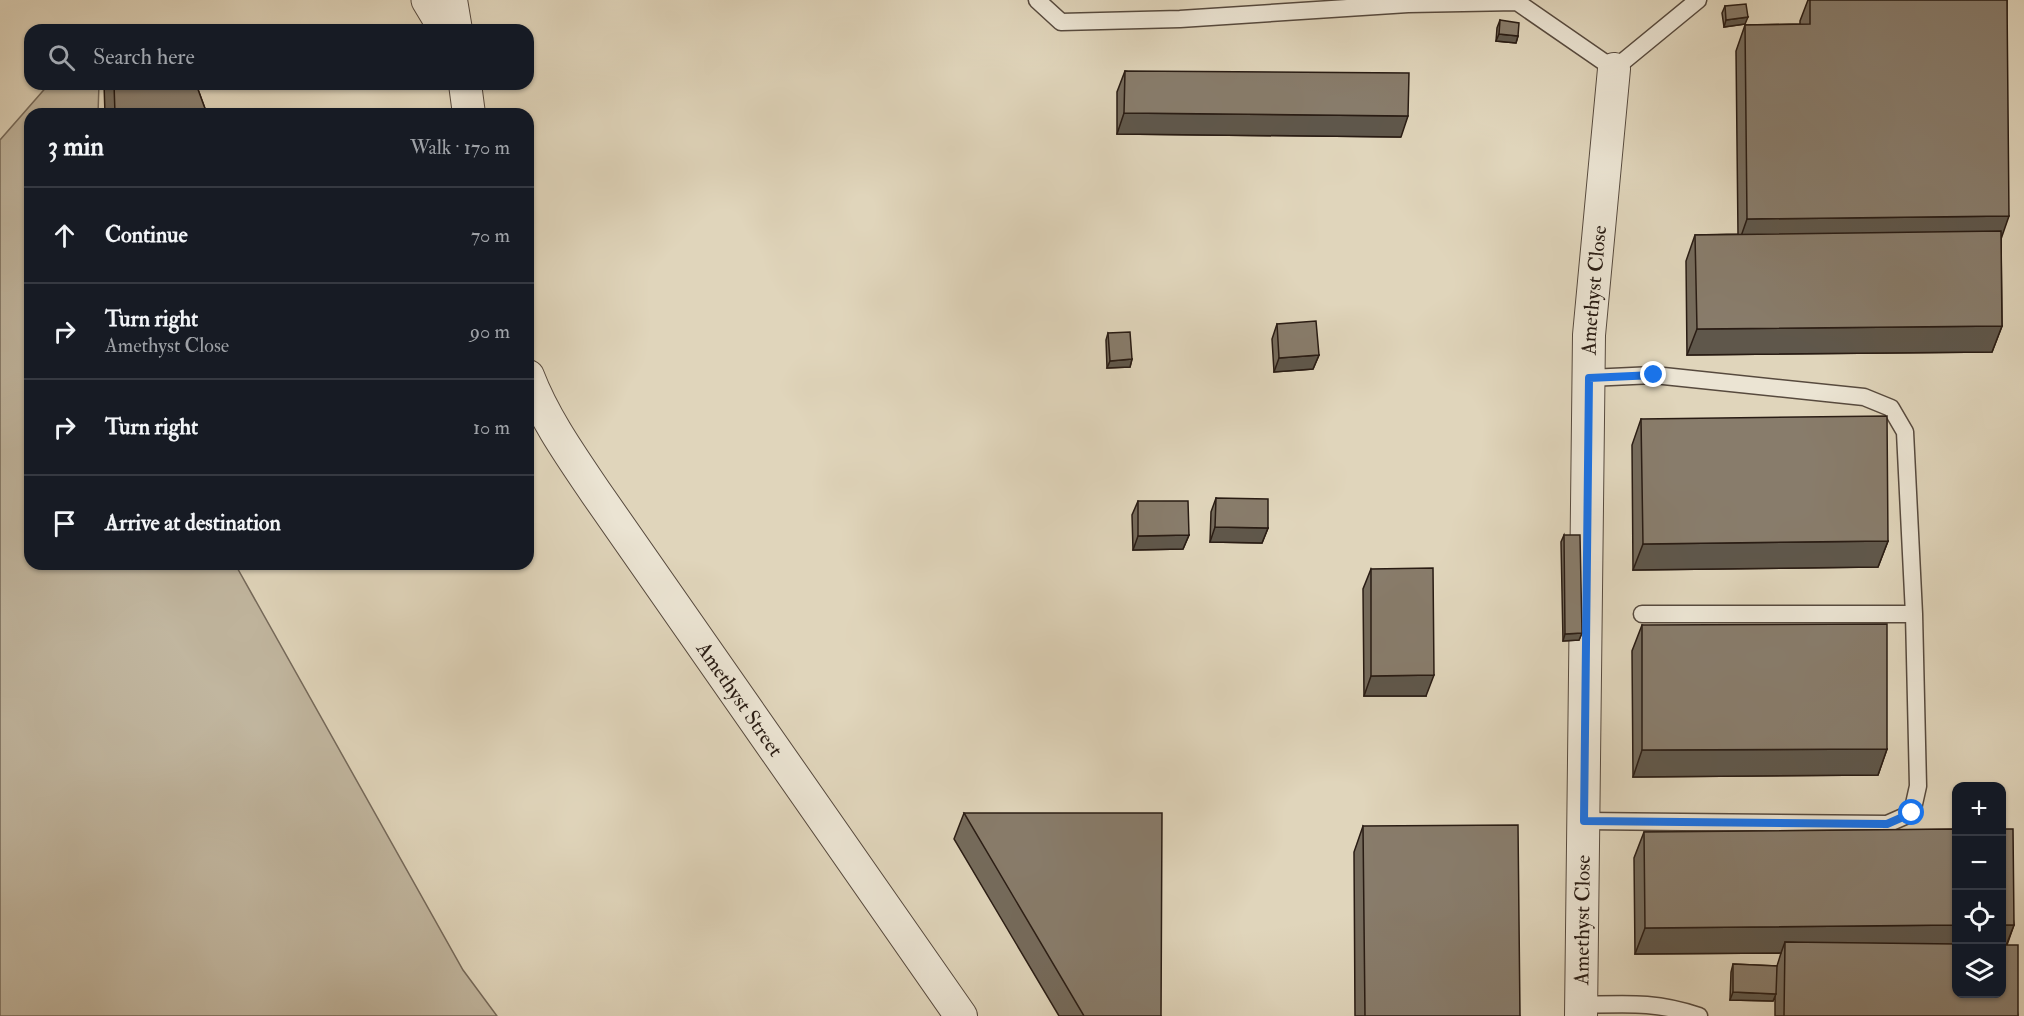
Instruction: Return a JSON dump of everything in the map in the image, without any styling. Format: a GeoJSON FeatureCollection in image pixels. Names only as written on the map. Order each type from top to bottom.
{"type":"FeatureCollection","features":[{"type":"Feature","properties":{"kind":"street"},"geometry":{"type":"LineString","coordinates":[[428,0],[442,24]]}},
{"type":"Feature","properties":{"kind":"street"},"geometry":{"type":"LineString","coordinates":[[451,0],[455,24]]}},
{"type":"Feature","properties":{"kind":"street","name":"Amethyst Close"},"geometry":{"type":"LineString","coordinates":[[1581,1011],[1589,335],[1614,69]]}},
{"type":"Feature","properties":{"kind":"street"},"geometry":{"type":"LineString","coordinates":[[466,90],[468,108]]}},
{"type":"Feature","properties":{"kind":"street","name":"Amethyst Street"},"geometry":{"type":"LineString","coordinates":[[534,391],[596,493],[961,1016]]}},
{"type":"Feature","properties":{"kind":"lane"},"geometry":{"type":"LineString","coordinates":[[1037,0],[1060,22],[1180,19],[1409,2],[1517,2],[1614,69],[1698,0]]}},
{"type":"Feature","properties":{"kind":"lane"},"geometry":{"type":"LineString","coordinates":[[1584,821],[1887,824],[1912,813],[1918,786],[1914,614],[1905,432],[1891,408],[1864,397],[1654,375],[1589,378]]}},
{"type":"Feature","properties":{"kind":"lane"},"geometry":{"type":"LineString","coordinates":[[1642,615],[1914,614]]}},
{"type":"Feature","properties":{"kind":"lane"},"geometry":{"type":"LineString","coordinates":[[1581,1011],[1644,1003],[1678,1009],[1698,1016]]}},
{"type":"Feature","properties":{"kind":"shaded area"},"geometry":{"type":"Polygon","coordinates":[[[44,90],[99,90],[98,108],[28,108],[44,90]]]}},
{"type":"Feature","properties":{"kind":"shaded area"},"geometry":{"type":"Polygon","coordinates":[[[24,113],[24,570],[238,570],[463,970],[497,1016],[0,1016],[0,140],[24,113]]]}},
{"type":"Feature","properties":{"kind":"building"},"geometry":{"type":"Polygon","coordinates":[[[1810,0],[2007,0],[2009,216],[1747,219],[1745,25],[1810,24],[1810,0]]]}},
{"type":"Feature","properties":{"kind":"building"},"geometry":{"type":"Polygon","coordinates":[[[1746,4],[1748,17],[1726,20],[1725,6],[1746,4]]]}},
{"type":"Feature","properties":{"kind":"building"},"geometry":{"type":"Polygon","coordinates":[[[1500,20],[1519,23],[1518,36],[1499,34],[1500,20]]]}},
{"type":"Feature","properties":{"kind":"building"},"geometry":{"type":"Polygon","coordinates":[[[1125,71],[1409,73],[1408,116],[1124,113],[1125,71]]]}},
{"type":"Feature","properties":{"kind":"building"},"geometry":{"type":"Polygon","coordinates":[[[114,90],[198,90],[205,108],[115,108],[114,90]]]}},
{"type":"Feature","properties":{"kind":"building"},"geometry":{"type":"Polygon","coordinates":[[[2001,231],[2002,326],[1697,329],[1695,235],[2001,231]]]}},
{"type":"Feature","properties":{"kind":"building"},"geometry":{"type":"Polygon","coordinates":[[[1316,321],[1319,355],[1279,358],[1277,324],[1316,321]]]}},
{"type":"Feature","properties":{"kind":"building"},"geometry":{"type":"Polygon","coordinates":[[[1130,332],[1132,359],[1110,361],[1108,333],[1130,332]]]}},
{"type":"Feature","properties":{"kind":"building"},"geometry":{"type":"Polygon","coordinates":[[[1887,416],[1888,541],[1643,544],[1641,419],[1887,416]]]}},
{"type":"Feature","properties":{"kind":"building"},"geometry":{"type":"Polygon","coordinates":[[[1216,498],[1268,499],[1268,528],[1215,527],[1216,498]]]}},
{"type":"Feature","properties":{"kind":"building"},"geometry":{"type":"Polygon","coordinates":[[[1138,501],[1188,501],[1189,535],[1138,536],[1138,501]]]}},
{"type":"Feature","properties":{"kind":"building"},"geometry":{"type":"Polygon","coordinates":[[[1564,535],[1580,535],[1582,633],[1565,634],[1564,535]]]}},
{"type":"Feature","properties":{"kind":"building"},"geometry":{"type":"Polygon","coordinates":[[[1433,568],[1434,675],[1371,676],[1371,569],[1433,568]]]}},
{"type":"Feature","properties":{"kind":"building"},"geometry":{"type":"Polygon","coordinates":[[[1887,624],[1887,749],[1642,750],[1642,625],[1887,624]]]}},
{"type":"Feature","properties":{"kind":"building"},"geometry":{"type":"Polygon","coordinates":[[[964,813],[1162,813],[1161,1016],[1084,1016],[964,813]]]}},
{"type":"Feature","properties":{"kind":"building"},"geometry":{"type":"Polygon","coordinates":[[[1518,825],[1520,1016],[1365,1016],[1363,826],[1518,825]]]}},
{"type":"Feature","properties":{"kind":"building"},"geometry":{"type":"Polygon","coordinates":[[[1952,829],[1952,925],[1645,928],[1644,832],[1952,829]]]}},
{"type":"Feature","properties":{"kind":"building"},"geometry":{"type":"Polygon","coordinates":[[[2006,829],[2013,829],[2014,925],[2006,925],[2006,829]]]}},
{"type":"Feature","properties":{"kind":"building"},"geometry":{"type":"Polygon","coordinates":[[[1785,942],[1952,944],[1952,998],[2006,998],[2006,945],[2018,945],[2018,1016],[1784,1016],[1785,942]]]}},
{"type":"Feature","properties":{"kind":"building"},"geometry":{"type":"Polygon","coordinates":[[[1733,964],[1777,966],[1776,994],[1733,992],[1733,964]]]}},
{"type":"Feature","properties":{"kind":"route"},"geometry":{"type":"LineString","coordinates":[[1654,375],[1589,378],[1584,821],[1887,824],[1912,813]]}}]}
